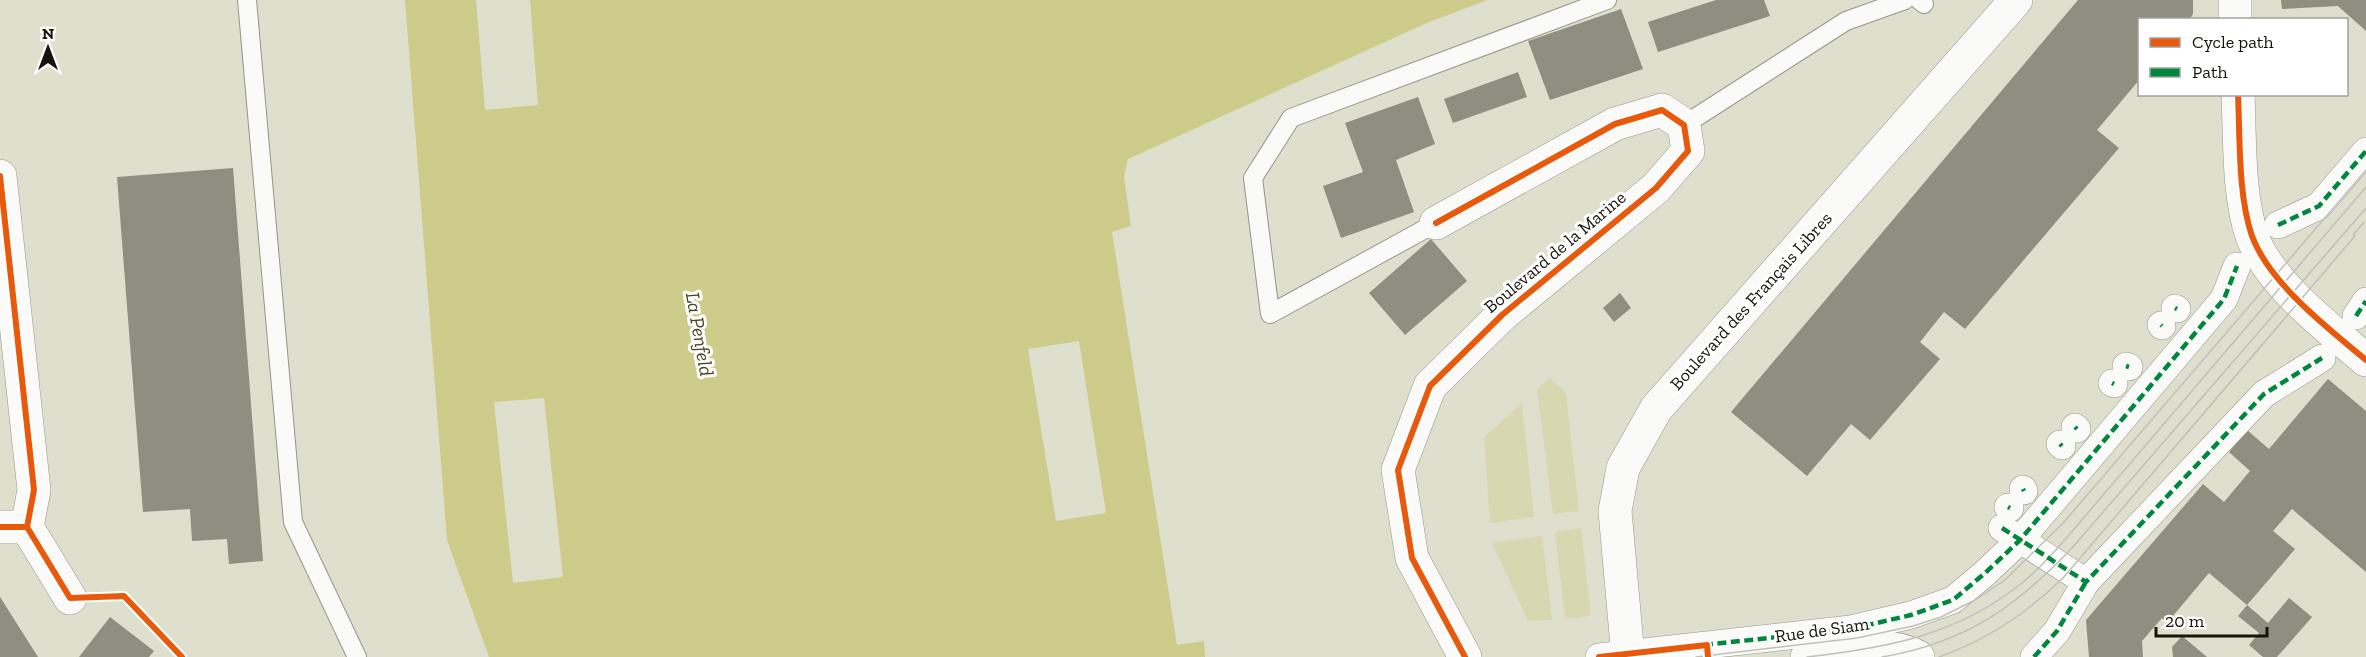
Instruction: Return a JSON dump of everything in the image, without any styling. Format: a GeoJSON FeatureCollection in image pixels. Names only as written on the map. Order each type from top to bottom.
{"type":"FeatureCollection","features":[{"type":"Feature","properties":{"kind":"street","name":"Boulevard des Français Libres"},"geometry":{"type":"LineString","coordinates":[[1618,656],[1615,511],[1623,468],[1656,409],[2016,0]]}},
{"type":"Feature","properties":{"kind":"street"},"geometry":{"type":"LineString","coordinates":[[2235,0],[2235,18]]}},
{"type":"Feature","properties":{"kind":"street"},"geometry":{"type":"LineString","coordinates":[[2238,96],[2243,184],[2252,235],[2283,285],[2346,328],[2366,360]]}},
{"type":"Feature","properties":{"kind":"street"},"geometry":{"type":"LineString","coordinates":[[1436,223],[1615,124],[1662,110],[1684,125]]}},
{"type":"Feature","properties":{"kind":"street","name":"Boulevard de la Marine"},"geometry":{"type":"LineString","coordinates":[[1466,657],[1412,558],[1398,470],[1430,386],[1502,315],[1656,188],[1688,151],[1684,125]]}},
{"type":"Feature","properties":{"kind":"street"},"geometry":{"type":"LineString","coordinates":[[2278,225],[2319,206],[2366,151]]}},
{"type":"Feature","properties":{"kind":"street"},"geometry":{"type":"LineString","coordinates":[[0,176],[34,490],[13,527],[70,598]]}},
{"type":"Feature","properties":{"kind":"street","name":"Rue de Siam"},"geometry":{"type":"LineString","coordinates":[[1618,656],[1851,629],[1911,615],[1953,600],[1984,574],[2015,510],[2224,299],[2237,266]]}},
{"type":"Feature","properties":{"kind":"street"},"geometry":{"type":"LineString","coordinates":[[2034,657],[2057,631],[2086,582],[2264,394],[2346,328]]}},
{"type":"Feature","properties":{"kind":"street"},"geometry":{"type":"LineString","coordinates":[[2015,510],[2086,582]]}},
{"type":"Feature","properties":{"kind":"street","name":"Rue de Siam"},"geometry":{"type":"LineString","coordinates":[[1807,657],[1882,647],[1909,652],[1918,657]]}},
{"type":"Feature","properties":{"kind":"lane"},"geometry":{"type":"LineString","coordinates":[[247,0],[293,522],[357,657]]}},
{"type":"Feature","properties":{"kind":"lane"},"geometry":{"type":"LineString","coordinates":[[1436,223],[1270,314],[1253,178],[1291,118],[1607,0]]}},
{"type":"Feature","properties":{"kind":"lane"},"geometry":{"type":"LineString","coordinates":[[1684,125],[1846,21],[1905,0]]}},
{"type":"Feature","properties":{"kind":"green space"},"geometry":{"type":"Polygon","coordinates":[[[1550,378],[1566,393],[1579,511],[1553,514],[1537,389],[1550,378]]]}},
{"type":"Feature","properties":{"kind":"green space"},"geometry":{"type":"Polygon","coordinates":[[[1522,403],[1534,517],[1490,523],[1484,437],[1522,403]]]}},
{"type":"Feature","properties":{"kind":"green space"},"geometry":{"type":"Polygon","coordinates":[[[1581,528],[1591,616],[1565,619],[1555,532],[1581,528]]]}},
{"type":"Feature","properties":{"kind":"green space"},"geometry":{"type":"Polygon","coordinates":[[[1542,536],[1552,620],[1528,621],[1492,543],[1542,536]]]}},
{"type":"Feature","properties":{"kind":"water","name":"La Penfeld"},"geometry":{"type":"Polygon","coordinates":[[[405,0],[1488,0],[1429,22],[1128,159],[1124,177],[1131,226],[1112,232],[1177,645],[1204,641],[1205,657],[489,657],[447,540],[405,0]]]}},
{"type":"Feature","properties":{"kind":"pier"},"geometry":{"type":"Polygon","coordinates":[[[476,0],[530,0],[538,105],[485,110],[476,0]]]}},
{"type":"Feature","properties":{"kind":"pier"},"geometry":{"type":"Polygon","coordinates":[[[1079,341],[1106,513],[1056,521],[1028,349],[1079,341]]]}},
{"type":"Feature","properties":{"kind":"pier"},"geometry":{"type":"Polygon","coordinates":[[[544,398],[563,577],[513,583],[494,402],[544,398]]]}},
{"type":"Feature","properties":{"kind":"building"},"geometry":{"type":"Polygon","coordinates":[[[1716,0],[1764,0],[1770,16],[1658,52],[1648,22],[1716,0]]]}},
{"type":"Feature","properties":{"kind":"building"},"geometry":{"type":"Polygon","coordinates":[[[2078,0],[2193,0],[2193,14],[2190,18],[2138,18],[2138,81],[2097,130],[2119,148],[1965,329],[1944,312],[1920,342],[1940,359],[1870,440],[1851,424],[1807,476],[1731,412],[2078,0]]]}},
{"type":"Feature","properties":{"kind":"building"},"geometry":{"type":"Polygon","coordinates":[[[2281,0],[2366,0],[2366,31],[2338,6],[2282,9],[2281,0]]]}},
{"type":"Feature","properties":{"kind":"building"},"geometry":{"type":"Polygon","coordinates":[[[1621,9],[1643,69],[1550,100],[1528,41],[1621,9]]]}},
{"type":"Feature","properties":{"kind":"building"},"geometry":{"type":"Polygon","coordinates":[[[1518,72],[1527,97],[1453,123],[1444,99],[1518,72]]]}},
{"type":"Feature","properties":{"kind":"building"},"geometry":{"type":"Polygon","coordinates":[[[1418,97],[1435,144],[1396,160],[1414,212],[1341,238],[1323,186],[1363,172],[1345,123],[1418,97]]]}},
{"type":"Feature","properties":{"kind":"building"},"geometry":{"type":"Polygon","coordinates":[[[233,168],[263,561],[229,564],[227,539],[192,541],[190,509],[143,512],[117,177],[233,168]]]}},
{"type":"Feature","properties":{"kind":"building"},"geometry":{"type":"Polygon","coordinates":[[[1431,239],[1467,281],[1405,335],[1369,293],[1431,239]]]}},
{"type":"Feature","properties":{"kind":"building"},"geometry":{"type":"Polygon","coordinates":[[[1620,293],[1631,308],[1614,322],[1603,308],[1620,293]]]}},
{"type":"Feature","properties":{"kind":"building"},"geometry":{"type":"Polygon","coordinates":[[[2328,379],[2366,411],[2366,572],[2292,509],[2273,531],[2295,549],[2247,605],[2209,573],[2167,623],[2162,618],[2142,641],[2143,657],[2089,657],[2086,620],[2203,484],[2224,502],[2250,471],[2229,452],[2247,430],[2269,449],[2328,379]]]}},
{"type":"Feature","properties":{"kind":"building"},"geometry":{"type":"Polygon","coordinates":[[[0,597],[38,657],[0,657],[0,597]]]}},
{"type":"Feature","properties":{"kind":"building"},"geometry":{"type":"Polygon","coordinates":[[[2289,598],[2312,617],[2277,657],[2263,657],[2249,645],[2259,633],[2238,616],[2247,605],[2268,623],[2289,598]]]}},
{"type":"Feature","properties":{"kind":"building"},"geometry":{"type":"Polygon","coordinates":[[[110,617],[154,651],[149,657],[79,657],[110,617]]]}},
{"type":"Feature","properties":{"kind":"building"},"geometry":{"type":"Polygon","coordinates":[[[2182,636],[2207,657],[2173,657],[2172,647],[2182,636]]]}},
{"type":"Feature","properties":{"kind":"tram line"},"geometry":{"type":"LineString","coordinates":[[1696,657],[1857,638],[1913,626],[1941,617],[1975,600],[2005,580],[2064,522],[2366,170]]}},
{"type":"Feature","properties":{"kind":"tram line"},"geometry":{"type":"LineString","coordinates":[[1807,657],[1864,649],[1918,637],[1968,617],[1993,604],[2017,587],[2048,559],[2366,187]]}},
{"type":"Feature","properties":{"kind":"tram line"},"geometry":{"type":"LineString","coordinates":[[1882,657],[1912,651],[1964,632],[2009,605],[2051,569],[2072,548],[2366,208]]}},
{"type":"Feature","properties":{"kind":"tram line"},"geometry":{"type":"LineString","coordinates":[[1939,657],[1974,642],[2006,624],[2035,603],[2063,578],[2355,236],[2353,235],[2364,222]]}},
{"type":"Feature","properties":{"kind":"marked path"},"geometry":{"type":"LineString","coordinates":[[2278,225],[2319,206],[2366,151]]}},
{"type":"Feature","properties":{"kind":"marked path"},"geometry":{"type":"LineString","coordinates":[[1704,645],[1851,629],[1911,615],[1953,600],[2020,540],[2224,299],[2237,266]]}},
{"type":"Feature","properties":{"kind":"marked path"},"geometry":{"type":"LineString","coordinates":[[2356,316],[2366,301]]}},
{"type":"Feature","properties":{"kind":"marked path"},"geometry":{"type":"LineString","coordinates":[[2002,528],[2086,582],[2264,394],[2322,358]]}},
{"type":"Feature","properties":{"kind":"marked path"},"geometry":{"type":"LineString","coordinates":[[2034,657],[2057,631],[2086,582]]}},
{"type":"Feature","properties":{"kind":"cycle path"},"geometry":{"type":"LineString","coordinates":[[2238,96],[2240,167],[2244,203],[2252,236],[2260,254],[2286,288],[2366,360]]}},
{"type":"Feature","properties":{"kind":"cycle path"},"geometry":{"type":"LineString","coordinates":[[1436,223],[1615,124],[1662,110],[1684,125],[1688,151],[1656,188],[1502,315],[1430,386],[1398,470],[1412,558],[1465,657]]}},
{"type":"Feature","properties":{"kind":"cycle path"},"geometry":{"type":"LineString","coordinates":[[0,176],[34,490],[27,527]]}},
{"type":"Feature","properties":{"kind":"cycle path"},"geometry":{"type":"LineString","coordinates":[[0,527],[27,527],[70,598],[124,596],[182,657]]}},
{"type":"Feature","properties":{"kind":"cycle path"},"geometry":{"type":"LineString","coordinates":[[1599,657],[1707,645],[1708,657]]}}]}
